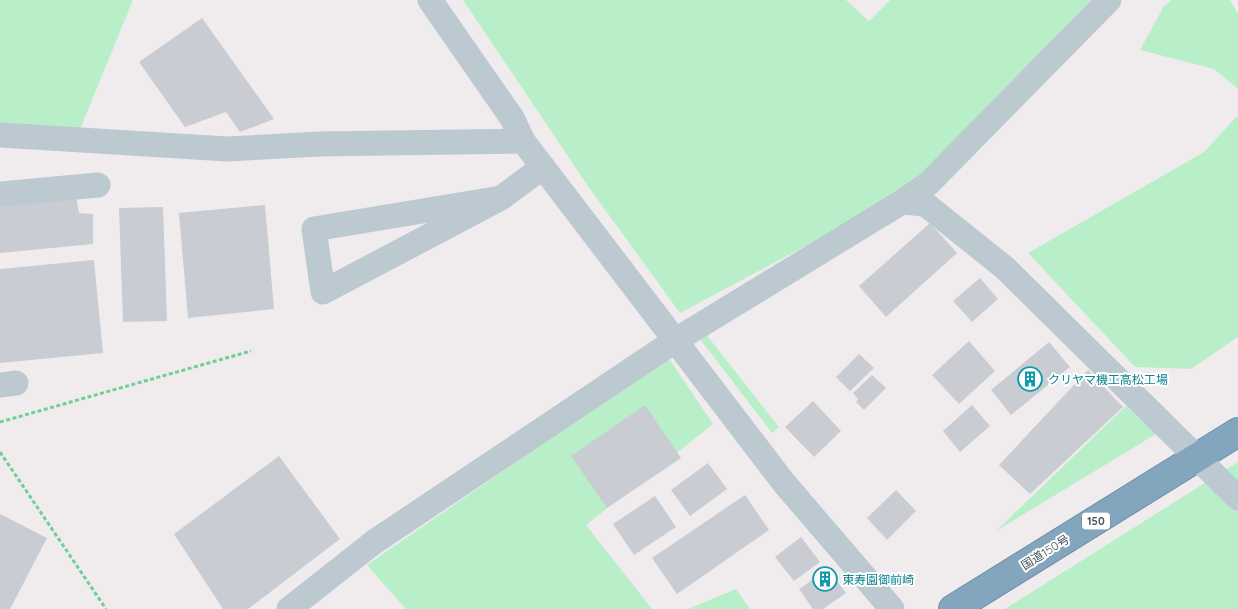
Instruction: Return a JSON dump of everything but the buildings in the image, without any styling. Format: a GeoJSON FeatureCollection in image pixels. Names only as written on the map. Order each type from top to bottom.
{"type":"FeatureCollection","features":[{"type":"Feature","properties":{"kind":"highway","name":"国道150号"},"geometry":{"type":"LineString","coordinates":[[953,609],[1238,432]]}},
{"type":"Feature","properties":{"kind":"street"},"geometry":{"type":"LineString","coordinates":[[430,0],[512,118],[523,141],[784,483],[892,609]]}},
{"type":"Feature","properties":{"kind":"street"},"geometry":{"type":"LineString","coordinates":[[289,609],[374,542],[676,340],[902,202],[928,184],[1109,0]]}},
{"type":"Feature","properties":{"kind":"street"},"geometry":{"type":"LineString","coordinates":[[0,135],[227,149],[320,144],[523,141]]}},
{"type":"Feature","properties":{"kind":"street"},"geometry":{"type":"LineString","coordinates":[[501,198],[314,229],[323,292],[501,198],[543,167]]}},
{"type":"Feature","properties":{"kind":"street"},"geometry":{"type":"LineString","coordinates":[[0,194],[98,185]]}},
{"type":"Feature","properties":{"kind":"street"},"geometry":{"type":"LineString","coordinates":[[902,202],[925,204],[1005,268],[1238,498]]}},
{"type":"Feature","properties":{"kind":"path"},"geometry":{"type":"LineString","coordinates":[[0,422],[251,351]]}},
{"type":"Feature","properties":{"kind":"path"},"geometry":{"type":"LineString","coordinates":[[0,452],[106,609]]}},
{"type":"Feature","properties":{"kind":"green space"},"geometry":{"type":"Polygon","coordinates":[[[0,0],[133,0],[78,134],[0,125],[0,0]]]}},
{"type":"Feature","properties":{"kind":"green space"},"geometry":{"type":"Polygon","coordinates":[[[463,0],[846,0],[869,21],[890,0],[1111,0],[905,193],[680,313],[590,189],[463,0]]]}},
{"type":"Feature","properties":{"kind":"green space"},"geometry":{"type":"Polygon","coordinates":[[[1172,0],[1230,0],[1238,14],[1238,89],[1214,69],[1140,50],[1164,6],[1172,0]]]}},
{"type":"Feature","properties":{"kind":"green space"},"geometry":{"type":"Polygon","coordinates":[[[1238,115],[1238,337],[1191,369],[1135,367],[1028,253],[1204,152],[1238,115]]]}},
{"type":"Feature","properties":{"kind":"green space"},"geometry":{"type":"Polygon","coordinates":[[[705,333],[779,427],[772,433],[700,339],[705,333]]]}},
{"type":"Feature","properties":{"kind":"green space"},"geometry":{"type":"Polygon","coordinates":[[[668,357],[713,424],[586,525],[652,609],[406,609],[367,565],[668,357]]]}},
{"type":"Feature","properties":{"kind":"green space"},"geometry":{"type":"Polygon","coordinates":[[[1126,406],[1156,434],[996,531],[1126,406]]]}},
{"type":"Feature","properties":{"kind":"green space"},"geometry":{"type":"Polygon","coordinates":[[[1238,462],[1238,609],[1005,609],[1238,462]]]}},
{"type":"Feature","properties":{"kind":"green space"},"geometry":{"type":"Polygon","coordinates":[[[736,589],[750,609],[688,609],[736,589]]]}},
{"type":"Feature","properties":{"kind":"place","name":"クリヤマ機工高松工場"},"geometry":{"type":"Point","coordinates":[1030,379]}},
{"type":"Feature","properties":{"kind":"place","name":"東寿園御前崎"},"geometry":{"type":"Point","coordinates":[825,579]}}]}
